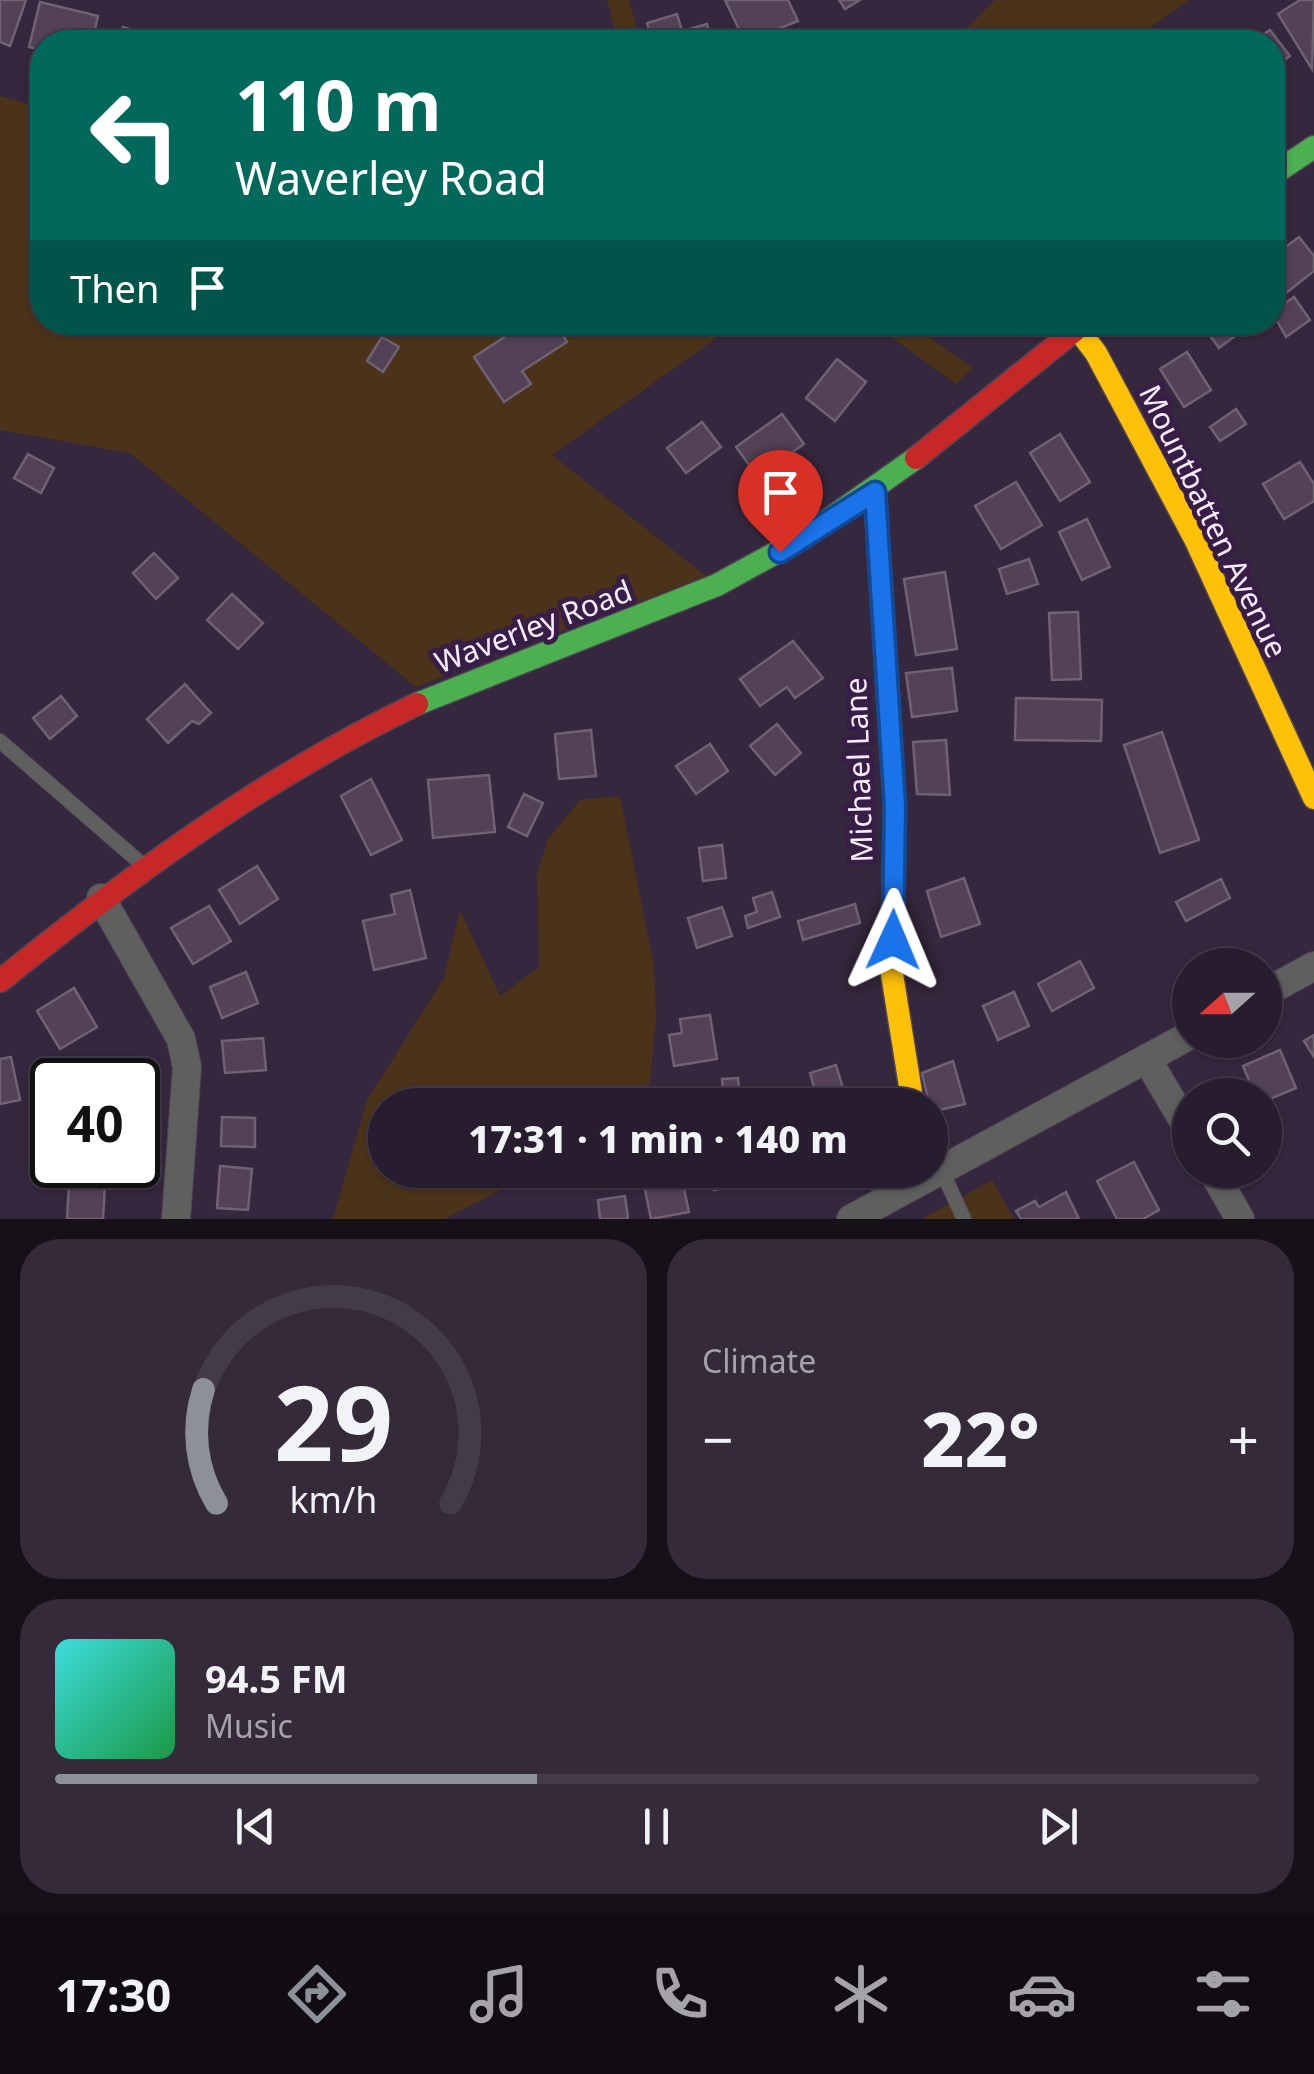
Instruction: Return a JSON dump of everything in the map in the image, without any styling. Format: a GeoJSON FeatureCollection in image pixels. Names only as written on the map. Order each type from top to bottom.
{"type":"FeatureCollection","features":[{"type":"Feature","properties":{"kind":"main road"},"geometry":{"type":"LineString","coordinates":[[1285,166],[1314,147]]}},
{"type":"Feature","properties":{"kind":"main road","name":"Waverley Road"},"geometry":{"type":"LineString","coordinates":[[0,981],[144,867],[254,792],[346,740],[430,698],[718,585],[809,536],[875,492],[1070,335]]}},
{"type":"Feature","properties":{"kind":"main road","name":"Mountbatten Avenue"},"geometry":{"type":"LineString","coordinates":[[1086,335],[1195,539],[1314,798]]}},
{"type":"Feature","properties":{"kind":"main road","name":"Michael Lane"},"geometry":{"type":"LineString","coordinates":[[875,492],[895,806],[892,974],[910,1088]]}},
{"type":"Feature","properties":{"kind":"street"},"geometry":{"type":"LineString","coordinates":[[101,898],[181,1039],[187,1068],[176,1219]]}},
{"type":"Feature","properties":{"kind":"street"},"geometry":{"type":"LineString","coordinates":[[1282,984],[1314,966]]}},
{"type":"Feature","properties":{"kind":"street"},"geometry":{"type":"LineString","coordinates":[[948,1163],[1172,1045]]}},
{"type":"Feature","properties":{"kind":"street"},"geometry":{"type":"LineString","coordinates":[[1147,1058],[1172,1101]]}},
{"type":"Feature","properties":{"kind":"street"},"geometry":{"type":"LineString","coordinates":[[851,1219],[903,1188]]}},
{"type":"Feature","properties":{"kind":"street"},"geometry":{"type":"LineString","coordinates":[[1222,1188],[1240,1219]]}},
{"type":"Feature","properties":{"kind":"lane"},"geometry":{"type":"LineString","coordinates":[[0,741],[144,867]]}},
{"type":"Feature","properties":{"kind":"lane"},"geometry":{"type":"LineString","coordinates":[[942,1188],[964,1219]]}},
{"type":"Feature","properties":{"kind":"shaded area"},"geometry":{"type":"Polygon","coordinates":[[[607,0],[629,0],[638,30],[615,30],[607,0]]]}},
{"type":"Feature","properties":{"kind":"shaded area"},"geometry":{"type":"Polygon","coordinates":[[[995,0],[1189,0],[1147,30],[965,30],[995,0]]]}},
{"type":"Feature","properties":{"kind":"shaded area"},"geometry":{"type":"Polygon","coordinates":[[[0,96],[30,105],[30,335],[721,335],[552,455],[706,576],[416,687],[130,453],[0,430],[0,96]]]}},
{"type":"Feature","properties":{"kind":"shaded area"},"geometry":{"type":"Polygon","coordinates":[[[889,335],[926,335],[973,368],[956,384],[889,335]]]}},
{"type":"Feature","properties":{"kind":"shaded area"},"geometry":{"type":"Polygon","coordinates":[[[620,796],[654,965],[656,1017],[650,1088],[375,1088],[444,978],[460,910],[500,996],[539,967],[537,874],[548,839],[580,800],[620,796]]]}},
{"type":"Feature","properties":{"kind":"shaded area"},"geometry":{"type":"Polygon","coordinates":[[[367,1100],[368,1188],[505,1188],[444,1219],[333,1219],[367,1100]]]}},
{"type":"Feature","properties":{"kind":"shaded area"},"geometry":{"type":"Polygon","coordinates":[[[992,1180],[1014,1219],[922,1219],[992,1180]]]}},
{"type":"Feature","properties":{"kind":"building"},"geometry":{"type":"Polygon","coordinates":[[[0,0],[26,0],[10,46],[0,42],[0,0]]]}},
{"type":"Feature","properties":{"kind":"building"},"geometry":{"type":"Polygon","coordinates":[[[725,0],[788,0],[798,21],[775,30],[739,30],[725,0]]]}},
{"type":"Feature","properties":{"kind":"building"},"geometry":{"type":"Polygon","coordinates":[[[839,0],[860,0],[845,9],[839,0]]]}},
{"type":"Feature","properties":{"kind":"building"},"geometry":{"type":"Polygon","coordinates":[[[1300,0],[1314,0],[1312,69],[1278,14],[1300,0]]]}},
{"type":"Feature","properties":{"kind":"building"},"geometry":{"type":"Polygon","coordinates":[[[40,2],[98,16],[95,30],[33,30],[40,2]]]}},
{"type":"Feature","properties":{"kind":"building"},"geometry":{"type":"Polygon","coordinates":[[[677,14],[682,30],[649,30],[647,23],[677,14]]]}},
{"type":"Feature","properties":{"kind":"building"},"geometry":{"type":"Polygon","coordinates":[[[707,24],[709,30],[686,30],[707,24]]]}},
{"type":"Feature","properties":{"kind":"building"},"geometry":{"type":"Polygon","coordinates":[[[1299,237],[1314,256],[1314,271],[1285,294],[1285,247],[1299,237]]]}},
{"type":"Feature","properties":{"kind":"building"},"geometry":{"type":"Polygon","coordinates":[[[1294,297],[1310,320],[1286,337],[1285,335],[1285,303],[1294,297]]]}},
{"type":"Feature","properties":{"kind":"building"},"geometry":{"type":"Polygon","coordinates":[[[507,335],[562,335],[567,342],[522,371],[531,384],[504,402],[474,357],[507,335]]]}},
{"type":"Feature","properties":{"kind":"building"},"geometry":{"type":"Polygon","coordinates":[[[1210,335],[1236,335],[1219,348],[1210,335]]]}},
{"type":"Feature","properties":{"kind":"building"},"geometry":{"type":"Polygon","coordinates":[[[382,337],[399,347],[383,372],[367,361],[382,337]]]}},
{"type":"Feature","properties":{"kind":"building"},"geometry":{"type":"Polygon","coordinates":[[[1187,352],[1211,390],[1184,407],[1160,369],[1187,352]]]}},
{"type":"Feature","properties":{"kind":"building"},"geometry":{"type":"Polygon","coordinates":[[[837,359],[866,382],[835,421],[806,398],[837,359]]]}},
{"type":"Feature","properties":{"kind":"building"},"geometry":{"type":"Polygon","coordinates":[[[1236,409],[1246,424],[1220,441],[1210,427],[1236,409]]]}},
{"type":"Feature","properties":{"kind":"building"},"geometry":{"type":"Polygon","coordinates":[[[782,414],[804,444],[758,477],[736,447],[782,414]]]}},
{"type":"Feature","properties":{"kind":"building"},"geometry":{"type":"Polygon","coordinates":[[[702,422],[721,447],[686,473],[667,448],[702,422]]]}},
{"type":"Feature","properties":{"kind":"building"},"geometry":{"type":"Polygon","coordinates":[[[1060,434],[1090,482],[1060,501],[1030,453],[1060,434]]]}},
{"type":"Feature","properties":{"kind":"building"},"geometry":{"type":"Polygon","coordinates":[[[28,454],[54,468],[41,493],[14,478],[28,454]]]}},
{"type":"Feature","properties":{"kind":"building"},"geometry":{"type":"Polygon","coordinates":[[[1300,462],[1314,484],[1314,501],[1284,519],[1263,484],[1300,462]]]}},
{"type":"Feature","properties":{"kind":"building"},"geometry":{"type":"Polygon","coordinates":[[[1016,482],[1042,525],[1001,549],[975,506],[1016,482]]]}},
{"type":"Feature","properties":{"kind":"building"},"geometry":{"type":"Polygon","coordinates":[[[1087,519],[1110,567],[1082,580],[1059,532],[1087,519]]]}},
{"type":"Feature","properties":{"kind":"building"},"geometry":{"type":"Polygon","coordinates":[[[154,553],[178,578],[156,599],[133,573],[154,553]]]}},
{"type":"Feature","properties":{"kind":"building"},"geometry":{"type":"Polygon","coordinates":[[[1029,559],[1038,584],[1007,594],[999,569],[1029,559]]]}},
{"type":"Feature","properties":{"kind":"building"},"geometry":{"type":"Polygon","coordinates":[[[945,572],[957,649],[916,655],[904,579],[945,572]]]}},
{"type":"Feature","properties":{"kind":"building"},"geometry":{"type":"Polygon","coordinates":[[[232,594],[263,623],[238,649],[207,620],[232,594]]]}},
{"type":"Feature","properties":{"kind":"building"},"geometry":{"type":"Polygon","coordinates":[[[1078,612],[1081,679],[1052,680],[1049,613],[1078,612]]]}},
{"type":"Feature","properties":{"kind":"building"},"geometry":{"type":"Polygon","coordinates":[[[793,641],[823,678],[795,698],[787,687],[760,706],[740,679],[793,641]]]}},
{"type":"Feature","properties":{"kind":"building"},"geometry":{"type":"Polygon","coordinates":[[[952,668],[957,711],[912,717],[906,673],[952,668]]]}},
{"type":"Feature","properties":{"kind":"building"},"geometry":{"type":"Polygon","coordinates":[[[185,684],[211,713],[199,724],[192,721],[168,743],[147,719],[185,684]]]}},
{"type":"Feature","properties":{"kind":"building"},"geometry":{"type":"Polygon","coordinates":[[[61,696],[77,716],[50,739],[33,718],[61,696]]]}},
{"type":"Feature","properties":{"kind":"building"},"geometry":{"type":"Polygon","coordinates":[[[1016,698],[1102,700],[1101,741],[1015,740],[1016,698]]]}},
{"type":"Feature","properties":{"kind":"building"},"geometry":{"type":"Polygon","coordinates":[[[777,724],[801,753],[775,775],[750,746],[777,724]]]}},
{"type":"Feature","properties":{"kind":"building"},"geometry":{"type":"Polygon","coordinates":[[[591,730],[596,776],[559,779],[555,734],[591,730]]]}},
{"type":"Feature","properties":{"kind":"building"},"geometry":{"type":"Polygon","coordinates":[[[1162,732],[1199,840],[1160,853],[1124,745],[1162,732]]]}},
{"type":"Feature","properties":{"kind":"building"},"geometry":{"type":"Polygon","coordinates":[[[946,740],[950,795],[917,794],[913,742],[946,740]]]}},
{"type":"Feature","properties":{"kind":"building"},"geometry":{"type":"Polygon","coordinates":[[[710,744],[728,771],[696,794],[676,766],[710,744]]]}},
{"type":"Feature","properties":{"kind":"building"},"geometry":{"type":"Polygon","coordinates":[[[489,775],[495,832],[433,838],[428,780],[489,775]]]}},
{"type":"Feature","properties":{"kind":"building"},"geometry":{"type":"Polygon","coordinates":[[[371,779],[402,840],[371,855],[341,796],[371,779]]]}},
{"type":"Feature","properties":{"kind":"building"},"geometry":{"type":"Polygon","coordinates":[[[524,794],[543,803],[527,836],[508,827],[524,794]]]}},
{"type":"Feature","properties":{"kind":"building"},"geometry":{"type":"Polygon","coordinates":[[[722,845],[726,878],[703,881],[699,848],[722,845]]]}},
{"type":"Feature","properties":{"kind":"building"},"geometry":{"type":"Polygon","coordinates":[[[257,866],[278,899],[240,924],[219,890],[257,866]]]}},
{"type":"Feature","properties":{"kind":"building"},"geometry":{"type":"Polygon","coordinates":[[[964,878],[980,924],[941,937],[927,891],[964,878]]]}},
{"type":"Feature","properties":{"kind":"building"},"geometry":{"type":"Polygon","coordinates":[[[1221,879],[1230,898],[1186,921],[1176,902],[1221,879]]]}},
{"type":"Feature","properties":{"kind":"building"},"geometry":{"type":"Polygon","coordinates":[[[410,890],[426,958],[374,970],[363,921],[395,914],[391,895],[410,890]]]}},
{"type":"Feature","properties":{"kind":"building"},"geometry":{"type":"Polygon","coordinates":[[[772,892],[780,917],[748,928],[745,916],[757,912],[753,898],[772,892]]]}},
{"type":"Feature","properties":{"kind":"building"},"geometry":{"type":"Polygon","coordinates":[[[855,904],[860,923],[803,940],[798,921],[855,904]]]}},
{"type":"Feature","properties":{"kind":"building"},"geometry":{"type":"Polygon","coordinates":[[[209,906],[231,941],[193,964],[171,928],[209,906]]]}},
{"type":"Feature","properties":{"kind":"building"},"geometry":{"type":"Polygon","coordinates":[[[722,907],[732,936],[697,948],[688,918],[722,907]]]}},
{"type":"Feature","properties":{"kind":"building"},"geometry":{"type":"Polygon","coordinates":[[[1080,961],[1094,988],[1052,1011],[1038,984],[1080,961]]]}},
{"type":"Feature","properties":{"kind":"building"},"geometry":{"type":"Polygon","coordinates":[[[246,972],[258,1003],[222,1018],[210,987],[246,972]]]}},
{"type":"Feature","properties":{"kind":"building"},"geometry":{"type":"Polygon","coordinates":[[[74,988],[97,1027],[60,1049],[37,1011],[74,988]]]}},
{"type":"Feature","properties":{"kind":"building"},"geometry":{"type":"Polygon","coordinates":[[[1014,992],[1029,1026],[998,1040],[983,1006],[1014,992]]]}},
{"type":"Feature","properties":{"kind":"building"},"geometry":{"type":"Polygon","coordinates":[[[710,1015],[717,1059],[674,1066],[669,1035],[682,1033],[680,1019],[710,1015]]]}},
{"type":"Feature","properties":{"kind":"building"},"geometry":{"type":"Polygon","coordinates":[[[1314,1035],[1314,1057],[1304,1041],[1314,1035]]]}},
{"type":"Feature","properties":{"kind":"building"},"geometry":{"type":"Polygon","coordinates":[[[263,1038],[266,1070],[225,1073],[222,1041],[263,1038]]]}},
{"type":"Feature","properties":{"kind":"building"},"geometry":{"type":"Polygon","coordinates":[[[1282,1055],[1296,1088],[1282,1094],[1282,1078],[1248,1078],[1243,1066],[1262,1058],[1282,1058],[1282,1055]]]}},
{"type":"Feature","properties":{"kind":"building"},"geometry":{"type":"Polygon","coordinates":[[[11,1057],[20,1100],[0,1104],[0,1059],[11,1057]]]}},
{"type":"Feature","properties":{"kind":"building"},"geometry":{"type":"Polygon","coordinates":[[[953,1061],[965,1104],[948,1108],[948,1088],[925,1088],[922,1073],[953,1061]]]}},
{"type":"Feature","properties":{"kind":"building"},"geometry":{"type":"Polygon","coordinates":[[[836,1065],[843,1088],[814,1088],[810,1073],[836,1065]]]}},
{"type":"Feature","properties":{"kind":"building"},"geometry":{"type":"Polygon","coordinates":[[[738,1078],[739,1088],[723,1088],[722,1079],[738,1078]]]}},
{"type":"Feature","properties":{"kind":"building"},"geometry":{"type":"Polygon","coordinates":[[[222,1117],[255,1118],[255,1147],[221,1146],[222,1117]]]}},
{"type":"Feature","properties":{"kind":"building"},"geometry":{"type":"Polygon","coordinates":[[[1134,1162],[1159,1210],[1143,1219],[1117,1219],[1097,1181],[1134,1162]]]}},
{"type":"Feature","properties":{"kind":"building"},"geometry":{"type":"Polygon","coordinates":[[[220,1166],[252,1169],[248,1210],[217,1208],[220,1166]]]}},
{"type":"Feature","properties":{"kind":"building"},"geometry":{"type":"Polygon","coordinates":[[[69,1188],[105,1188],[103,1219],[67,1219],[69,1188]]]}},
{"type":"Feature","properties":{"kind":"building"},"geometry":{"type":"Polygon","coordinates":[[[645,1188],[684,1188],[689,1212],[651,1219],[645,1188]]]}},
{"type":"Feature","properties":{"kind":"building"},"geometry":{"type":"Polygon","coordinates":[[[1066,1192],[1079,1219],[1021,1219],[1016,1211],[1035,1201],[1039,1207],[1066,1192]]]}},
{"type":"Feature","properties":{"kind":"building"},"geometry":{"type":"Polygon","coordinates":[[[625,1196],[628,1219],[600,1219],[598,1200],[625,1196]]]}},
{"type":"Feature","properties":{"kind":"traffic: fast"},"geometry":{"type":"LineString","coordinates":[[1285,166],[1314,147]]}},
{"type":"Feature","properties":{"kind":"traffic: fast"},"geometry":{"type":"LineString","coordinates":[[417,704],[717,585],[801,539],[916,458]]}},
{"type":"Feature","properties":{"kind":"traffic: slow"},"geometry":{"type":"LineString","coordinates":[[1082,335],[1096,353],[1195,539],[1314,798]]}},
{"type":"Feature","properties":{"kind":"traffic: slow"},"geometry":{"type":"LineString","coordinates":[[875,492],[895,806],[892,974],[910,1088]]}},
{"type":"Feature","properties":{"kind":"traffic: jam"},"geometry":{"type":"LineString","coordinates":[[916,458],[1069,335]]}},
{"type":"Feature","properties":{"kind":"traffic: jam"},"geometry":{"type":"LineString","coordinates":[[0,981],[201,830],[306,763],[417,704]]}},
{"type":"Feature","properties":{"kind":"route"},"geometry":{"type":"LineString","coordinates":[[780,552],[875,492],[895,806],[893,940]]}}]}
